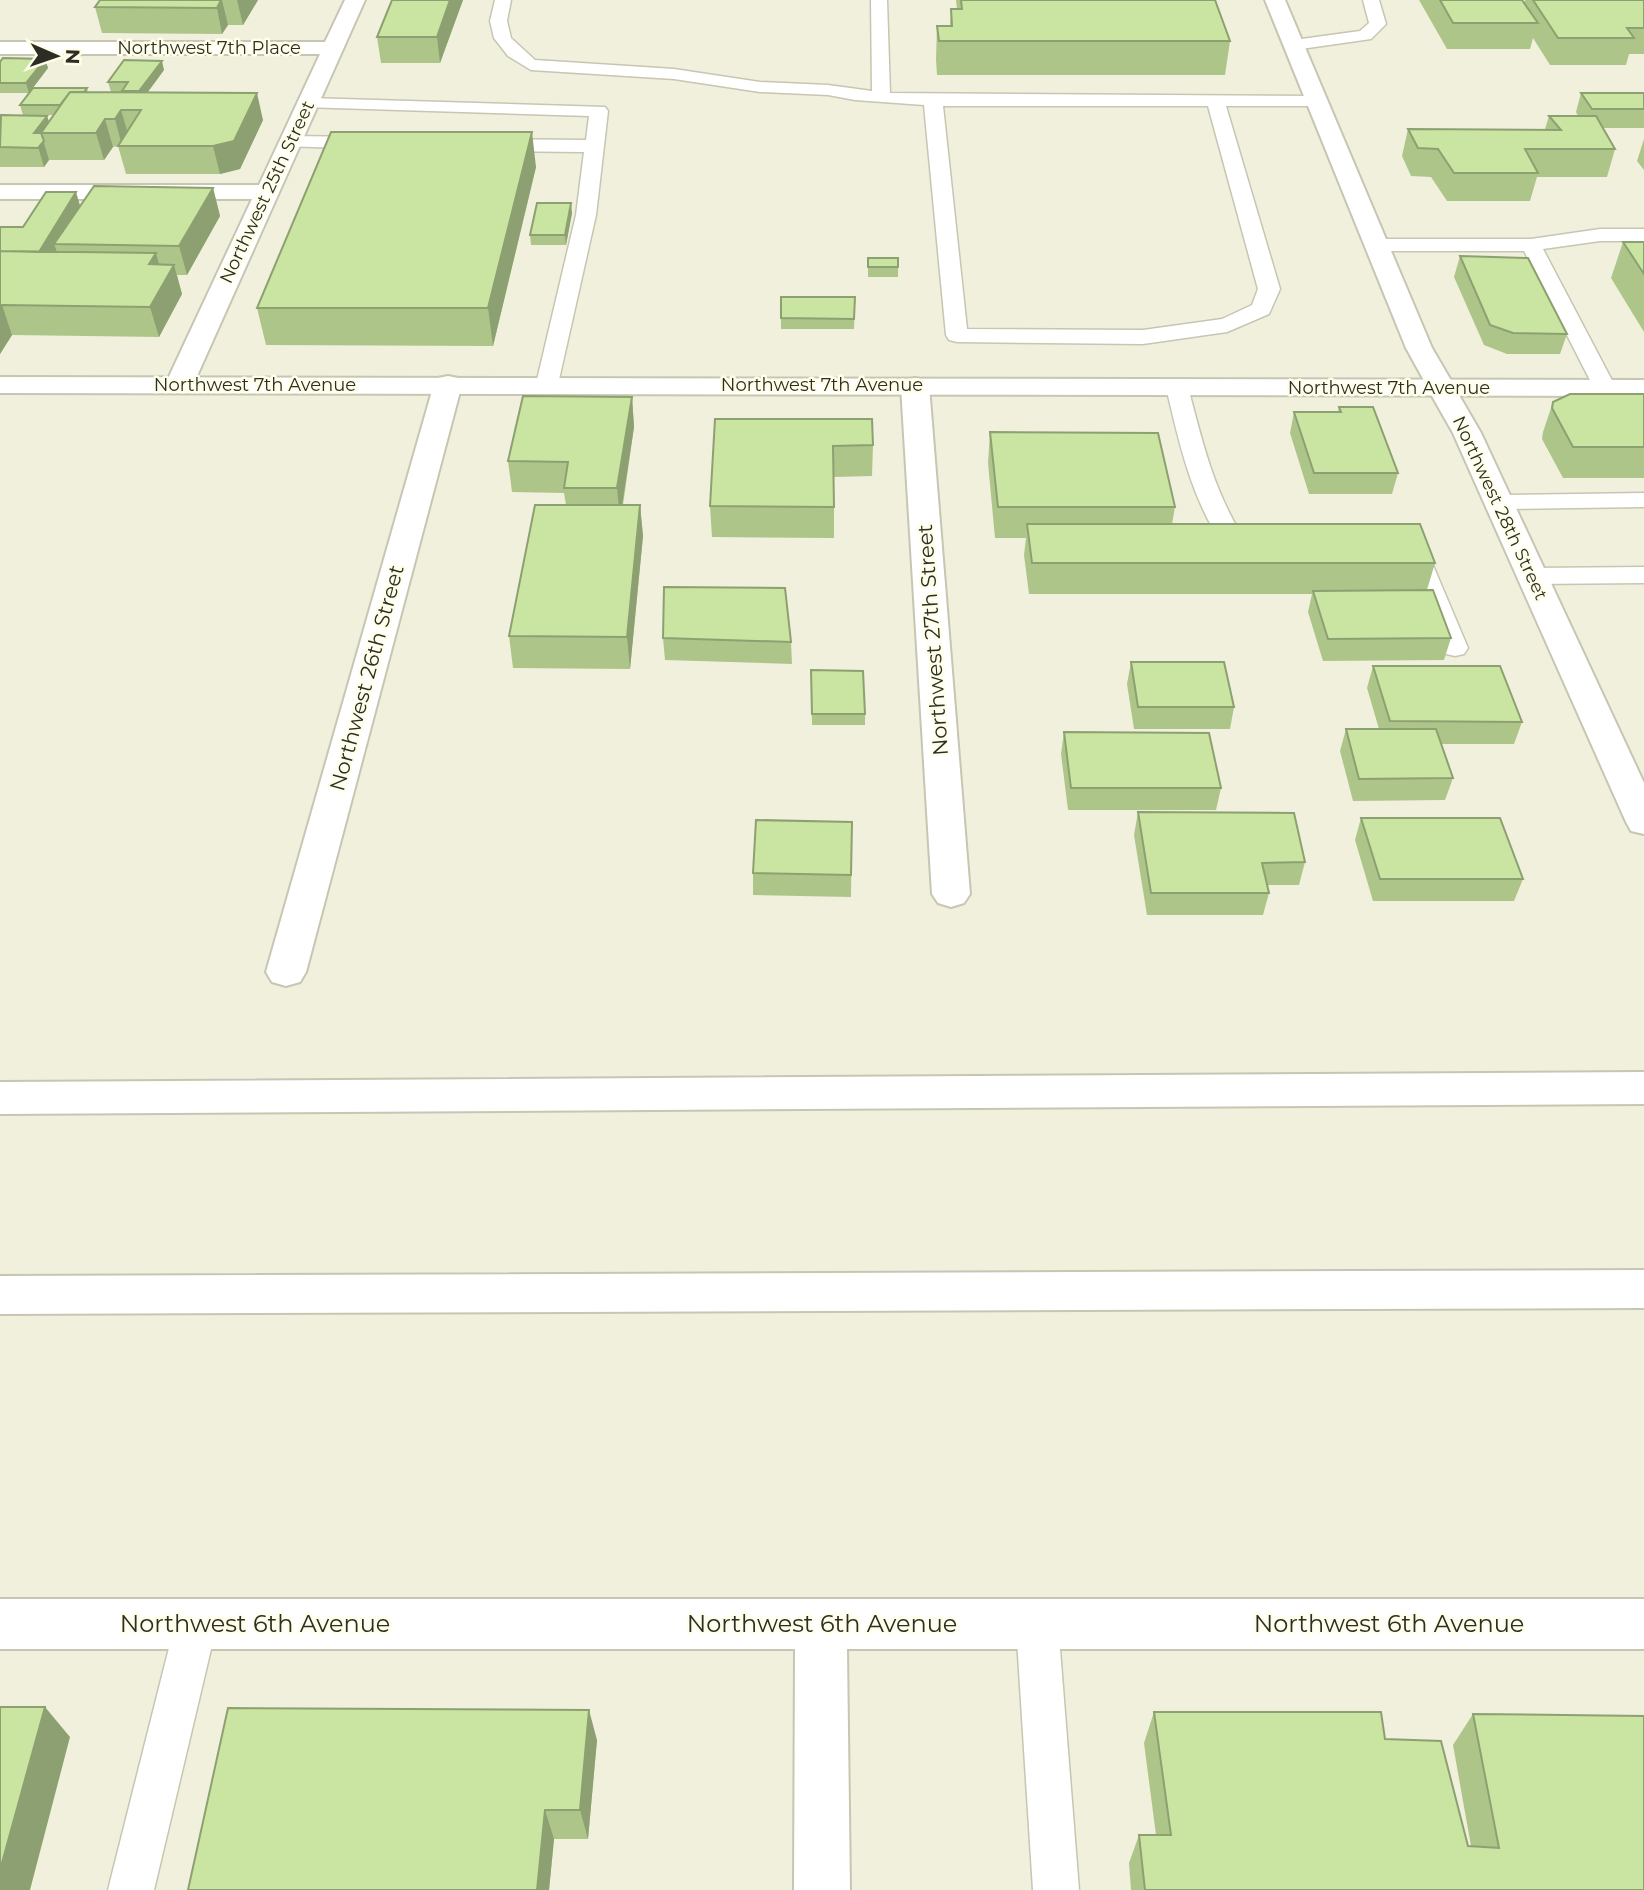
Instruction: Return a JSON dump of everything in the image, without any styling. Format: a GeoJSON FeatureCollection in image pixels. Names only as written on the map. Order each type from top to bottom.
{"type":"FeatureCollection","features":[{"type":"Feature","properties":{"kind":"main road","name":"Northwest 25th Street"},"geometry":{"type":"LineString","coordinates":[[179,385],[355,0]]}},
{"type":"Feature","properties":{"kind":"main road","name":"Northwest 28th Street"},"geometry":{"type":"LineString","coordinates":[[1275,0],[1419,348],[1468,433],[1644,822]]}},
{"type":"Feature","properties":{"kind":"main road","name":"Northwest 7th Place"},"geometry":{"type":"LineString","coordinates":[[0,48],[334,48]]}},
{"type":"Feature","properties":{"kind":"main road"},"geometry":{"type":"LineString","coordinates":[[0,192],[268,192]]}},
{"type":"Feature","properties":{"kind":"main road","name":"Northwest 7th Avenue"},"geometry":{"type":"LineString","coordinates":[[0,384],[1644,388]]}},
{"type":"Feature","properties":{"kind":"main road","name":"Northwest 26th Street"},"geometry":{"type":"LineString","coordinates":[[286,972],[448,384]]}},
{"type":"Feature","properties":{"kind":"main road","name":"Northwest 27th Street"},"geometry":{"type":"LineString","coordinates":[[915,386],[951,894]]}},
{"type":"Feature","properties":{"kind":"main road"},"geometry":{"type":"LineString","coordinates":[[0,1098],[1644,1088]]}},
{"type":"Feature","properties":{"kind":"main road"},"geometry":{"type":"LineString","coordinates":[[0,1295],[1644,1289]]}},
{"type":"Feature","properties":{"kind":"main road","name":"Northwest 6th Avenue"},"geometry":{"type":"LineString","coordinates":[[0,1624],[1644,1624]]}},
{"type":"Feature","properties":{"kind":"main road"},"geometry":{"type":"LineString","coordinates":[[821,1625],[822,1890]]}},
{"type":"Feature","properties":{"kind":"lane"},"geometry":{"type":"LineString","coordinates":[[503,0],[498,14],[499,33],[516,55],[531,65],[674,74],[760,87],[828,90],[933,100],[1317,101]]}},
{"type":"Feature","properties":{"kind":"lane"},"geometry":{"type":"LineString","coordinates":[[879,0],[881,97]]}},
{"type":"Feature","properties":{"kind":"lane"},"geometry":{"type":"LineString","coordinates":[[1294,46],[1365,35],[1378,24],[1371,0]]}},
{"type":"Feature","properties":{"kind":"lane"},"geometry":{"type":"LineString","coordinates":[[933,100],[957,335],[1143,338],[1227,326],[1261,309],[1269,289],[1215,100]]}},
{"type":"Feature","properties":{"kind":"lane"},"geometry":{"type":"LineString","coordinates":[[308,103],[599,111],[586,215],[547,384]]}},
{"type":"Feature","properties":{"kind":"lane"},"geometry":{"type":"LineString","coordinates":[[290,142],[387,144]]}},
{"type":"Feature","properties":{"kind":"lane"},"geometry":{"type":"LineString","coordinates":[[470,144],[595,146]]}},
{"type":"Feature","properties":{"kind":"lane"},"geometry":{"type":"LineString","coordinates":[[1376,245],[1531,245],[1600,235],[1644,235]]}},
{"type":"Feature","properties":{"kind":"lane"},"geometry":{"type":"LineString","coordinates":[[1531,245],[1605,388]]}},
{"type":"Feature","properties":{"kind":"lane"},"geometry":{"type":"LineString","coordinates":[[1177,387],[1191,443],[1213,507],[1232,540],[1286,540]]}},
{"type":"Feature","properties":{"kind":"lane"},"geometry":{"type":"LineString","coordinates":[[1499,502],[1644,500]]}},
{"type":"Feature","properties":{"kind":"lane"},"geometry":{"type":"LineString","coordinates":[[1400,539],[1414,547],[1455,648]]}},
{"type":"Feature","properties":{"kind":"lane"},"geometry":{"type":"LineString","coordinates":[[1533,576],[1644,575]]}},
{"type":"Feature","properties":{"kind":"lane"},"geometry":{"type":"LineString","coordinates":[[131,1890],[196,1624]]}},
{"type":"Feature","properties":{"kind":"lane"},"geometry":{"type":"LineString","coordinates":[[1037,1624],[1056,1890]]}},
{"type":"Feature","properties":{"kind":"building"},"geometry":{"type":"Polygon","coordinates":[[[100,0],[221,0],[217,8],[95,7],[100,0]]]}},
{"type":"Feature","properties":{"kind":"building"},"geometry":{"type":"Polygon","coordinates":[[[392,0],[450,0],[437,37],[377,37],[392,0]]]}},
{"type":"Feature","properties":{"kind":"building"},"geometry":{"type":"Polygon","coordinates":[[[961,0],[1215,0],[1230,41],[939,41],[937,26],[952,26],[951,9],[962,9],[961,0]]]}},
{"type":"Feature","properties":{"kind":"building"},"geometry":{"type":"Polygon","coordinates":[[[1440,0],[1522,0],[1538,23],[1453,23],[1440,0]]]}},
{"type":"Feature","properties":{"kind":"building"},"geometry":{"type":"Polygon","coordinates":[[[1533,0],[1644,0],[1644,28],[1627,28],[1634,38],[1558,38],[1533,0]]]}},
{"type":"Feature","properties":{"kind":"building"},"geometry":{"type":"Polygon","coordinates":[[[3,58],[45,59],[26,83],[0,83],[0,62],[3,58]]]}},
{"type":"Feature","properties":{"kind":"building"},"geometry":{"type":"Polygon","coordinates":[[[124,60],[162,61],[139,91],[122,91],[128,82],[108,82],[124,60]]]}},
{"type":"Feature","properties":{"kind":"building"},"geometry":{"type":"Polygon","coordinates":[[[33,88],[87,88],[84,92],[70,92],[60,105],[20,105],[33,88]]]}},
{"type":"Feature","properties":{"kind":"building"},"geometry":{"type":"Polygon","coordinates":[[[70,92],[257,93],[234,141],[213,146],[118,146],[141,110],[121,110],[115,119],[105,119],[96,133],[41,133],[70,92]]]}},
{"type":"Feature","properties":{"kind":"building"},"geometry":{"type":"Polygon","coordinates":[[[1581,93],[1644,93],[1644,109],[1592,109],[1581,93]]]}},
{"type":"Feature","properties":{"kind":"building"},"geometry":{"type":"Polygon","coordinates":[[[1,115],[47,116],[34,133],[41,133],[44,141],[38,148],[0,147],[1,115]]]}},
{"type":"Feature","properties":{"kind":"building"},"geometry":{"type":"Polygon","coordinates":[[[1549,116],[1596,116],[1615,149],[1525,149],[1538,173],[1454,173],[1438,149],[1418,148],[1408,129],[1561,130],[1549,116]]]}},
{"type":"Feature","properties":{"kind":"building"},"geometry":{"type":"Polygon","coordinates":[[[331,132],[532,132],[488,308],[257,308],[331,132]]]}},
{"type":"Feature","properties":{"kind":"building"},"geometry":{"type":"Polygon","coordinates":[[[94,186],[213,188],[179,246],[54,244],[94,186]]]}},
{"type":"Feature","properties":{"kind":"building"},"geometry":{"type":"Polygon","coordinates":[[[46,192],[76,192],[39,252],[0,251],[0,227],[23,227],[46,192]]]}},
{"type":"Feature","properties":{"kind":"building"},"geometry":{"type":"Polygon","coordinates":[[[537,203],[571,203],[565,235],[530,235],[537,203]]]}},
{"type":"Feature","properties":{"kind":"building"},"geometry":{"type":"Polygon","coordinates":[[[1623,242],[1644,242],[1644,274],[1623,242]]]}},
{"type":"Feature","properties":{"kind":"building"},"geometry":{"type":"Polygon","coordinates":[[[0,251],[156,253],[149,264],[174,265],[150,307],[2,305],[0,308],[0,251]]]}},
{"type":"Feature","properties":{"kind":"building"},"geometry":{"type":"Polygon","coordinates":[[[1460,256],[1528,258],[1567,334],[1513,333],[1490,325],[1460,256]]]}},
{"type":"Feature","properties":{"kind":"building"},"geometry":{"type":"Polygon","coordinates":[[[868,258],[898,258],[898,267],[868,267],[868,258]]]}},
{"type":"Feature","properties":{"kind":"building"},"geometry":{"type":"Polygon","coordinates":[[[781,297],[855,297],[854,319],[781,318],[781,297]]]}},
{"type":"Feature","properties":{"kind":"building"},"geometry":{"type":"Polygon","coordinates":[[[1570,394],[1644,394],[1644,447],[1573,447],[1552,408],[1553,402],[1570,394]]]}},
{"type":"Feature","properties":{"kind":"building"},"geometry":{"type":"Polygon","coordinates":[[[523,396],[632,397],[617,488],[564,488],[568,462],[508,461],[523,396]]]}},
{"type":"Feature","properties":{"kind":"building"},"geometry":{"type":"Polygon","coordinates":[[[1339,407],[1373,407],[1398,473],[1314,473],[1294,412],[1341,412],[1339,407]]]}},
{"type":"Feature","properties":{"kind":"building"},"geometry":{"type":"Polygon","coordinates":[[[715,419],[872,419],[873,445],[833,446],[834,507],[710,506],[715,419]]]}},
{"type":"Feature","properties":{"kind":"building"},"geometry":{"type":"Polygon","coordinates":[[[990,432],[1158,433],[1175,507],[998,507],[990,432]]]}},
{"type":"Feature","properties":{"kind":"building"},"geometry":{"type":"Polygon","coordinates":[[[535,505],[640,505],[627,637],[509,636],[535,505]]]}},
{"type":"Feature","properties":{"kind":"building"},"geometry":{"type":"Polygon","coordinates":[[[1027,524],[1420,524],[1435,563],[1032,563],[1027,524]]]}},
{"type":"Feature","properties":{"kind":"building"},"geometry":{"type":"Polygon","coordinates":[[[664,587],[785,588],[791,642],[663,638],[664,587]]]}},
{"type":"Feature","properties":{"kind":"building"},"geometry":{"type":"Polygon","coordinates":[[[1433,590],[1451,638],[1328,639],[1313,591],[1433,590]]]}},
{"type":"Feature","properties":{"kind":"building"},"geometry":{"type":"Polygon","coordinates":[[[1131,662],[1224,662],[1234,707],[1138,707],[1131,662]]]}},
{"type":"Feature","properties":{"kind":"building"},"geometry":{"type":"Polygon","coordinates":[[[1373,666],[1500,666],[1522,722],[1390,721],[1373,666]]]}},
{"type":"Feature","properties":{"kind":"building"},"geometry":{"type":"Polygon","coordinates":[[[811,670],[863,671],[865,714],[812,714],[811,670]]]}},
{"type":"Feature","properties":{"kind":"building"},"geometry":{"type":"Polygon","coordinates":[[[1346,729],[1436,729],[1453,778],[1359,779],[1346,729]]]}},
{"type":"Feature","properties":{"kind":"building"},"geometry":{"type":"Polygon","coordinates":[[[1064,732],[1209,733],[1221,788],[1071,788],[1064,732]]]}},
{"type":"Feature","properties":{"kind":"building"},"geometry":{"type":"Polygon","coordinates":[[[1138,812],[1294,813],[1305,862],[1262,863],[1269,893],[1151,893],[1138,812]]]}},
{"type":"Feature","properties":{"kind":"building"},"geometry":{"type":"Polygon","coordinates":[[[1361,818],[1500,818],[1523,879],[1380,879],[1361,818]]]}},
{"type":"Feature","properties":{"kind":"building"},"geometry":{"type":"Polygon","coordinates":[[[756,820],[852,822],[851,875],[753,873],[756,820]]]}},
{"type":"Feature","properties":{"kind":"building"},"geometry":{"type":"Polygon","coordinates":[[[0,1707],[45,1707],[0,1870],[0,1707]]]}},
{"type":"Feature","properties":{"kind":"building"},"geometry":{"type":"Polygon","coordinates":[[[228,1708],[589,1710],[580,1810],[545,1810],[537,1890],[188,1890],[228,1708]]]}},
{"type":"Feature","properties":{"kind":"building"},"geometry":{"type":"Polygon","coordinates":[[[1154,1712],[1381,1712],[1385,1739],[1441,1741],[1468,1846],[1499,1848],[1473,1714],[1644,1716],[1644,1890],[1145,1890],[1139,1835],[1171,1835],[1154,1712]]]}}]}
